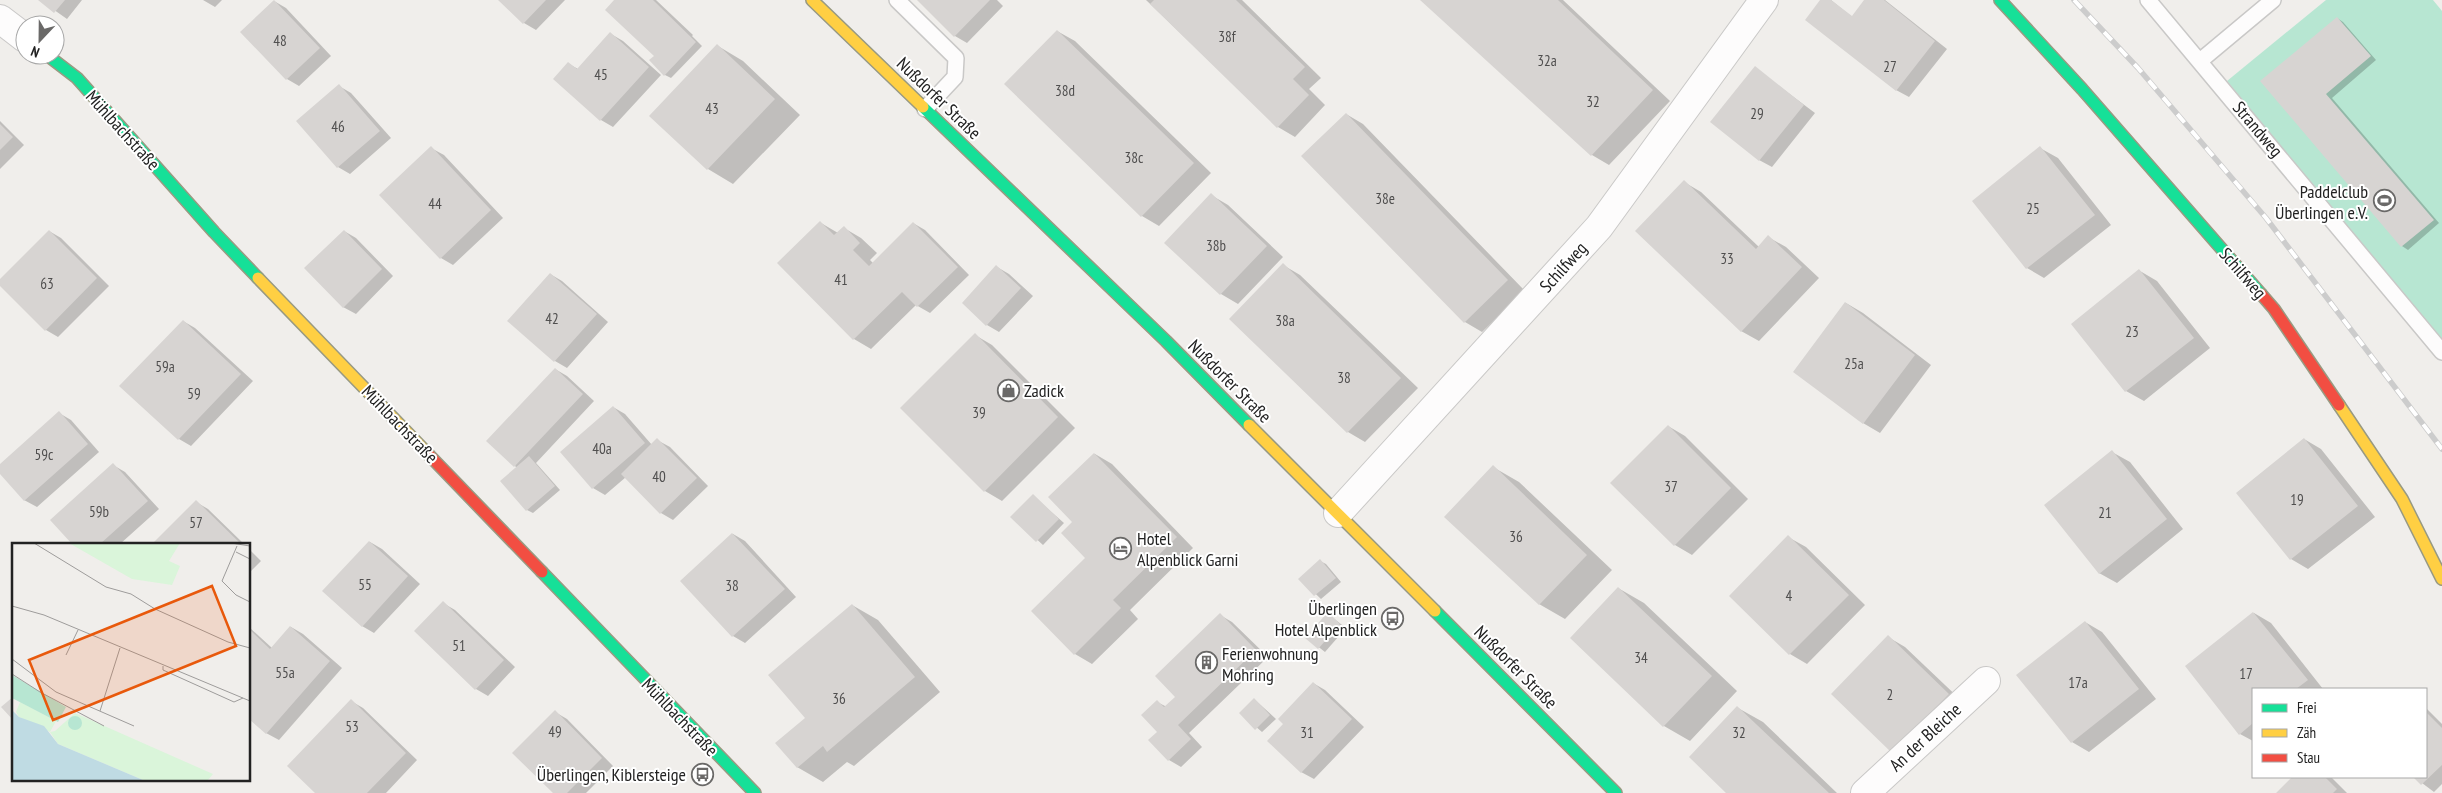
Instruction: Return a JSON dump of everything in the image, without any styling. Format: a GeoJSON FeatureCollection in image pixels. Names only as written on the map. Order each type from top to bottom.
{"type":"FeatureCollection","features":[{"type":"Feature","properties":{"kind":"street","name":"Nußdorfer Straße"},"geometry":{"type":"LineString","coordinates":[[812,0],[1166,341],[1616,793]]}},
{"type":"Feature","properties":{"kind":"street","name":"Schilfweg"},"geometry":{"type":"LineString","coordinates":[[1338,513],[1599,228],[1764,0]]}},
{"type":"Feature","properties":{"kind":"street","name":"Schilfweg"},"geometry":{"type":"LineString","coordinates":[[2000,0],[2082,89],[2274,309],[2402,498],[2442,579]]}},
{"type":"Feature","properties":{"kind":"street"},"geometry":{"type":"LineString","coordinates":[[0,19],[15,30]]}},
{"type":"Feature","properties":{"kind":"street","name":"Mühlbachstraße"},"geometry":{"type":"LineString","coordinates":[[60,65],[77,78],[214,232],[755,793]]}},
{"type":"Feature","properties":{"kind":"street","name":"An der Bleiche"},"geometry":{"type":"LineString","coordinates":[[1865,793],[1986,681]]}},
{"type":"Feature","properties":{"kind":"lane"},"geometry":{"type":"LineString","coordinates":[[897,0],[956,58],[955,77],[925,109]]}},
{"type":"Feature","properties":{"kind":"lane","name":"Strandweg"},"geometry":{"type":"LineString","coordinates":[[2148,0],[2442,352]]}},
{"type":"Feature","properties":{"kind":"lane"},"geometry":{"type":"LineString","coordinates":[[2200,61],[2273,0]]}},
{"type":"Feature","properties":{"kind":"green space","name":"Paddelclub Überlingen e.V."},"geometry":{"type":"Polygon","coordinates":[[[2326,0],[2433,0],[2442,11],[2442,344],[2227,81],[2326,0]]]}},
{"type":"Feature","properties":{"kind":"building"},"geometry":{"type":"Polygon","coordinates":[[[38,0],[65,0],[54,13],[38,0]]]}},
{"type":"Feature","properties":{"kind":"building"},"geometry":{"type":"Polygon","coordinates":[[[274,0],[320,48],[286,80],[240,32],[274,0]]]}},
{"type":"Feature","properties":{"kind":"building"},"geometry":{"type":"Polygon","coordinates":[[[498,0],[546,0],[523,24],[498,0]]]}},
{"type":"Feature","properties":{"kind":"building"},"geometry":{"type":"Polygon","coordinates":[[[614,0],[653,0],[696,42],[664,76],[649,60],[654,56],[605,10],[614,0]]]}},
{"type":"Feature","properties":{"kind":"building"},"geometry":{"type":"Polygon","coordinates":[[[917,0],[990,0],[954,37],[917,0]]]}},
{"type":"Feature","properties":{"kind":"building"},"geometry":{"type":"Polygon","coordinates":[[[1154,0],[1236,0],[1305,67],[1293,79],[1309,95],[1277,128],[1150,4],[1154,0]]]}},
{"type":"Feature","properties":{"kind":"building"},"geometry":{"type":"Polygon","coordinates":[[[1420,0],[1558,0],[1653,90],[1591,156],[1420,0]]]}},
{"type":"Feature","properties":{"kind":"building"},"geometry":{"type":"Polygon","coordinates":[[[1820,0],[1831,0],[1852,16],[1864,0],[1884,0],[1935,41],[1896,91],[1805,20],[1820,0]]]}},
{"type":"Feature","properties":{"kind":"building"},"geometry":{"type":"Polygon","coordinates":[[[2337,17],[2371,56],[2326,94],[2434,220],[2401,247],[2260,81],[2337,17]]]}},
{"type":"Feature","properties":{"kind":"building"},"geometry":{"type":"Polygon","coordinates":[[[1057,30],[1194,163],[1141,217],[1004,84],[1057,30]]]}},
{"type":"Feature","properties":{"kind":"building"},"geometry":{"type":"Polygon","coordinates":[[[610,32],[649,67],[600,121],[553,79],[568,62],[577,69],[610,32]]]}},
{"type":"Feature","properties":{"kind":"building"},"geometry":{"type":"Polygon","coordinates":[[[717,44],[775,99],[707,170],[649,116],[717,44]]]}},
{"type":"Feature","properties":{"kind":"building"},"geometry":{"type":"Polygon","coordinates":[[[1755,66],[1804,105],[1759,161],[1710,122],[1755,66]]]}},
{"type":"Feature","properties":{"kind":"building"},"geometry":{"type":"Polygon","coordinates":[[[339,84],[380,131],[337,168],[296,121],[339,84]]]}},
{"type":"Feature","properties":{"kind":"building"},"geometry":{"type":"Polygon","coordinates":[[[1346,113],[1508,280],[1464,323],[1301,156],[1346,113]]]}},
{"type":"Feature","properties":{"kind":"building"},"geometry":{"type":"Polygon","coordinates":[[[0,124],[13,137],[0,150],[0,124]]]}},
{"type":"Feature","properties":{"kind":"building"},"geometry":{"type":"Polygon","coordinates":[[[431,146],[491,210],[440,259],[379,195],[431,146]]]}},
{"type":"Feature","properties":{"kind":"building"},"geometry":{"type":"Polygon","coordinates":[[[2040,146],[2095,215],[2026,269],[1972,201],[2040,146]]]}},
{"type":"Feature","properties":{"kind":"building"},"geometry":{"type":"Polygon","coordinates":[[[1684,180],[1756,249],[1768,235],[1802,267],[1741,332],[1635,231],[1684,180]]]}},
{"type":"Feature","properties":{"kind":"building"},"geometry":{"type":"Polygon","coordinates":[[[1211,193],[1267,246],[1220,295],[1164,243],[1211,193]]]}},
{"type":"Feature","properties":{"kind":"building"},"geometry":{"type":"Polygon","coordinates":[[[820,221],[834,235],[844,226],[860,243],[853,250],[869,266],[913,222],[958,267],[917,307],[902,292],[853,340],[777,263],[820,221]]]}},
{"type":"Feature","properties":{"kind":"building"},"geometry":{"type":"Polygon","coordinates":[[[49,230],[97,278],[45,331],[0,286],[0,279],[49,230]]]}},
{"type":"Feature","properties":{"kind":"building"},"geometry":{"type":"Polygon","coordinates":[[[344,230],[382,269],[343,308],[304,268],[344,230]]]}},
{"type":"Feature","properties":{"kind":"building"},"geometry":{"type":"Polygon","coordinates":[[[1283,263],[1401,378],[1347,433],[1229,319],[1283,263]]]}},
{"type":"Feature","properties":{"kind":"building"},"geometry":{"type":"Polygon","coordinates":[[[996,265],[1021,288],[986,326],[962,303],[996,265]]]}},
{"type":"Feature","properties":{"kind":"building"},"geometry":{"type":"Polygon","coordinates":[[[2139,269],[2194,338],[2125,392],[2071,324],[2139,269]]]}},
{"type":"Feature","properties":{"kind":"building"},"geometry":{"type":"Polygon","coordinates":[[[550,273],[597,314],[554,362],[507,321],[550,273]]]}},
{"type":"Feature","properties":{"kind":"building"},"geometry":{"type":"Polygon","coordinates":[[[1845,302],[1915,355],[1863,424],[1793,372],[1845,302]]]}},
{"type":"Feature","properties":{"kind":"building"},"geometry":{"type":"Polygon","coordinates":[[[183,320],[241,374],[178,440],[119,386],[183,320]]]}},
{"type":"Feature","properties":{"kind":"building"},"geometry":{"type":"Polygon","coordinates":[[[975,333],[1058,417],[984,492],[900,408],[975,333]]]}},
{"type":"Feature","properties":{"kind":"building"},"geometry":{"type":"Polygon","coordinates":[[[555,368],[583,394],[514,467],[486,441],[555,368]]]}},
{"type":"Feature","properties":{"kind":"building"},"geometry":{"type":"Polygon","coordinates":[[[613,406],[645,443],[592,489],[560,452],[613,406]]]}},
{"type":"Feature","properties":{"kind":"building"},"geometry":{"type":"Polygon","coordinates":[[[59,411],[88,444],[24,501],[0,474],[0,464],[59,411]]]}},
{"type":"Feature","properties":{"kind":"building"},"geometry":{"type":"Polygon","coordinates":[[[1668,425],[1731,488],[1674,546],[1610,483],[1668,425]]]}},
{"type":"Feature","properties":{"kind":"building"},"geometry":{"type":"Polygon","coordinates":[[[657,438],[697,478],[660,514],[621,474],[657,438]]]}},
{"type":"Feature","properties":{"kind":"building"},"geometry":{"type":"Polygon","coordinates":[[[2304,438],[2358,506],[2290,560],[2236,493],[2304,438]]]}},
{"type":"Feature","properties":{"kind":"building"},"geometry":{"type":"Polygon","coordinates":[[[2112,450],[2167,519],[2099,574],[2044,505],[2112,450]]]}},
{"type":"Feature","properties":{"kind":"building","name":"Hotel Alpenblick Garni"},"geometry":{"type":"Polygon","coordinates":[[[1094,453],[1177,537],[1113,600],[1121,608],[1074,655],[1031,611],[1085,558],[1061,533],[1072,522],[1048,497],[1094,453]]]}},
{"type":"Feature","properties":{"kind":"building"},"geometry":{"type":"Polygon","coordinates":[[[529,456],[555,486],[526,511],[500,481],[529,456]]]}},
{"type":"Feature","properties":{"kind":"building"},"geometry":{"type":"Polygon","coordinates":[[[113,463],[148,501],[101,543],[71,543],[50,520],[113,463]]]}},
{"type":"Feature","properties":{"kind":"building"},"geometry":{"type":"Polygon","coordinates":[[[1493,465],[1587,555],[1539,605],[1444,517],[1493,465]]]}},
{"type":"Feature","properties":{"kind":"building"},"geometry":{"type":"Polygon","coordinates":[[[1033,494],[1059,519],[1036,542],[1010,517],[1033,494]]]}},
{"type":"Feature","properties":{"kind":"building"},"geometry":{"type":"Polygon","coordinates":[[[196,500],[240,543],[153,543],[196,500]]]}},
{"type":"Feature","properties":{"kind":"building"},"geometry":{"type":"Polygon","coordinates":[[[732,533],[785,589],[732,637],[680,581],[732,533]]]}},
{"type":"Feature","properties":{"kind":"building"},"geometry":{"type":"Polygon","coordinates":[[[1788,535],[1849,595],[1789,655],[1729,596],[1788,535]]]}},
{"type":"Feature","properties":{"kind":"building"},"geometry":{"type":"Polygon","coordinates":[[[369,541],[408,576],[362,627],[322,591],[369,541]]]}},
{"type":"Feature","properties":{"kind":"building"},"geometry":{"type":"Polygon","coordinates":[[[1320,559],[1336,578],[1314,596],[1298,579],[1320,559]]]}},
{"type":"Feature","properties":{"kind":"building"},"geometry":{"type":"Polygon","coordinates":[[[1618,587],[1712,676],[1663,727],[1570,638],[1618,587]]]}},
{"type":"Feature","properties":{"kind":"building"},"geometry":{"type":"Polygon","coordinates":[[[443,601],[504,660],[475,690],[414,631],[443,601]]]}},
{"type":"Feature","properties":{"kind":"building"},"geometry":{"type":"Polygon","coordinates":[[[852,604],[915,677],[827,752],[823,746],[797,768],[775,743],[805,718],[768,675],[852,604]]]}},
{"type":"Feature","properties":{"kind":"building"},"geometry":{"type":"Polygon","coordinates":[[[1328,612],[1340,624],[1318,649],[1305,638],[1328,612]]]}},
{"type":"Feature","properties":{"kind":"building"},"geometry":{"type":"Polygon","coordinates":[[[2253,612],[2308,680],[2297,688],[2252,688],[2252,724],[2239,735],[2185,666],[2253,612]]]}},
{"type":"Feature","properties":{"kind":"building","name":"Ferienwohnung Mohring"},"geometry":{"type":"Polygon","coordinates":[[[1220,613],[1256,650],[1178,725],[1191,739],[1168,761],[1148,740],[1157,732],[1141,715],[1157,700],[1164,707],[1175,697],[1155,676],[1220,613]]]}},
{"type":"Feature","properties":{"kind":"building"},"geometry":{"type":"Polygon","coordinates":[[[2085,621],[2139,689],[2071,743],[2016,675],[2085,621]]]}},
{"type":"Feature","properties":{"kind":"building"},"geometry":{"type":"Polygon","coordinates":[[[290,626],[330,661],[266,734],[250,720],[250,630],[270,649],[290,626]]]}},
{"type":"Feature","properties":{"kind":"building"},"geometry":{"type":"Polygon","coordinates":[[[1888,635],[1949,694],[1892,753],[1831,694],[1888,635]]]}},
{"type":"Feature","properties":{"kind":"building"},"geometry":{"type":"Polygon","coordinates":[[[1313,682],[1352,719],[1301,773],[1267,741],[1283,724],[1278,719],[1313,682]]]}},
{"type":"Feature","properties":{"kind":"building"},"geometry":{"type":"Polygon","coordinates":[[[12,698],[12,719],[1,707],[12,698]]]}},
{"type":"Feature","properties":{"kind":"building"},"geometry":{"type":"Polygon","coordinates":[[[1254,698],[1270,715],[1255,730],[1239,713],[1254,698]]]}},
{"type":"Feature","properties":{"kind":"building"},"geometry":{"type":"Polygon","coordinates":[[[351,699],[406,753],[367,793],[315,793],[287,766],[351,699]]]}},
{"type":"Feature","properties":{"kind":"building"},"geometry":{"type":"Polygon","coordinates":[[[1737,706],[1829,793],[1726,793],[1689,757],[1737,706]]]}},
{"type":"Feature","properties":{"kind":"building"},"geometry":{"type":"Polygon","coordinates":[[[555,710],[602,758],[567,793],[553,793],[512,753],[555,710]]]}},
{"type":"Feature","properties":{"kind":"building"},"geometry":{"type":"Polygon","coordinates":[[[2427,713],[2442,728],[2442,765],[2421,785],[2414,778],[2427,778],[2427,713]]]}},
{"type":"Feature","properties":{"kind":"building"},"geometry":{"type":"Polygon","coordinates":[[[2291,778],[2326,778],[2337,789],[2333,793],[2276,793],[2291,778]]]}},
{"type":"Feature","properties":{"kind":"railway"},"geometry":{"type":"LineString","coordinates":[[2074,0],[2138,68],[2266,218],[2442,449]]}},
{"type":"Feature","properties":{"kind":"traffic: fast"},"geometry":{"type":"LineString","coordinates":[[2000,0],[2082,89],[2261,294]]}},
{"type":"Feature","properties":{"kind":"traffic: fast"},"geometry":{"type":"LineString","coordinates":[[60,65],[77,78],[214,232],[258,278]]}},
{"type":"Feature","properties":{"kind":"traffic: fast"},"geometry":{"type":"LineString","coordinates":[[923,107],[1166,341],[1249,425]]}},
{"type":"Feature","properties":{"kind":"traffic: fast"},"geometry":{"type":"LineString","coordinates":[[542,572],[755,793]]}},
{"type":"Feature","properties":{"kind":"traffic: fast"},"geometry":{"type":"LineString","coordinates":[[1435,611],[1616,793]]}},
{"type":"Feature","properties":{"kind":"traffic: slow"},"geometry":{"type":"LineString","coordinates":[[812,0],[923,107]]}},
{"type":"Feature","properties":{"kind":"traffic: slow"},"geometry":{"type":"LineString","coordinates":[[258,278],[429,455]]}},
{"type":"Feature","properties":{"kind":"traffic: slow"},"geometry":{"type":"LineString","coordinates":[[2339,405],[2402,499],[2442,579]]}},
{"type":"Feature","properties":{"kind":"traffic: slow"},"geometry":{"type":"LineString","coordinates":[[1249,425],[1435,611]]}},
{"type":"Feature","properties":{"kind":"traffic: jam"},"geometry":{"type":"LineString","coordinates":[[2261,294],[2274,309],[2339,405]]}},
{"type":"Feature","properties":{"kind":"traffic: jam"},"geometry":{"type":"LineString","coordinates":[[429,455],[542,572]]}},
{"type":"Feature","properties":{"kind":"place","name":"Paddelclub Überlingen e.V."},"geometry":{"type":"Point","coordinates":[2384,201]}},
{"type":"Feature","properties":{"kind":"place","name":"Zadick"},"geometry":{"type":"Point","coordinates":[1008,390]}},
{"type":"Feature","properties":{"kind":"place","name":"Hotel Alpenblick Garni"},"geometry":{"type":"Point","coordinates":[1121,548]}},
{"type":"Feature","properties":{"kind":"place","name":"Überlingen Hotel Alpenblick"},"geometry":{"type":"Point","coordinates":[1393,618]}},
{"type":"Feature","properties":{"kind":"place","name":"Ferienwohnung Mohring"},"geometry":{"type":"Point","coordinates":[1206,663]}},
{"type":"Feature","properties":{"kind":"place","name":"Überlingen, Kiblersteige"},"geometry":{"type":"Point","coordinates":[702,774]}}]}
